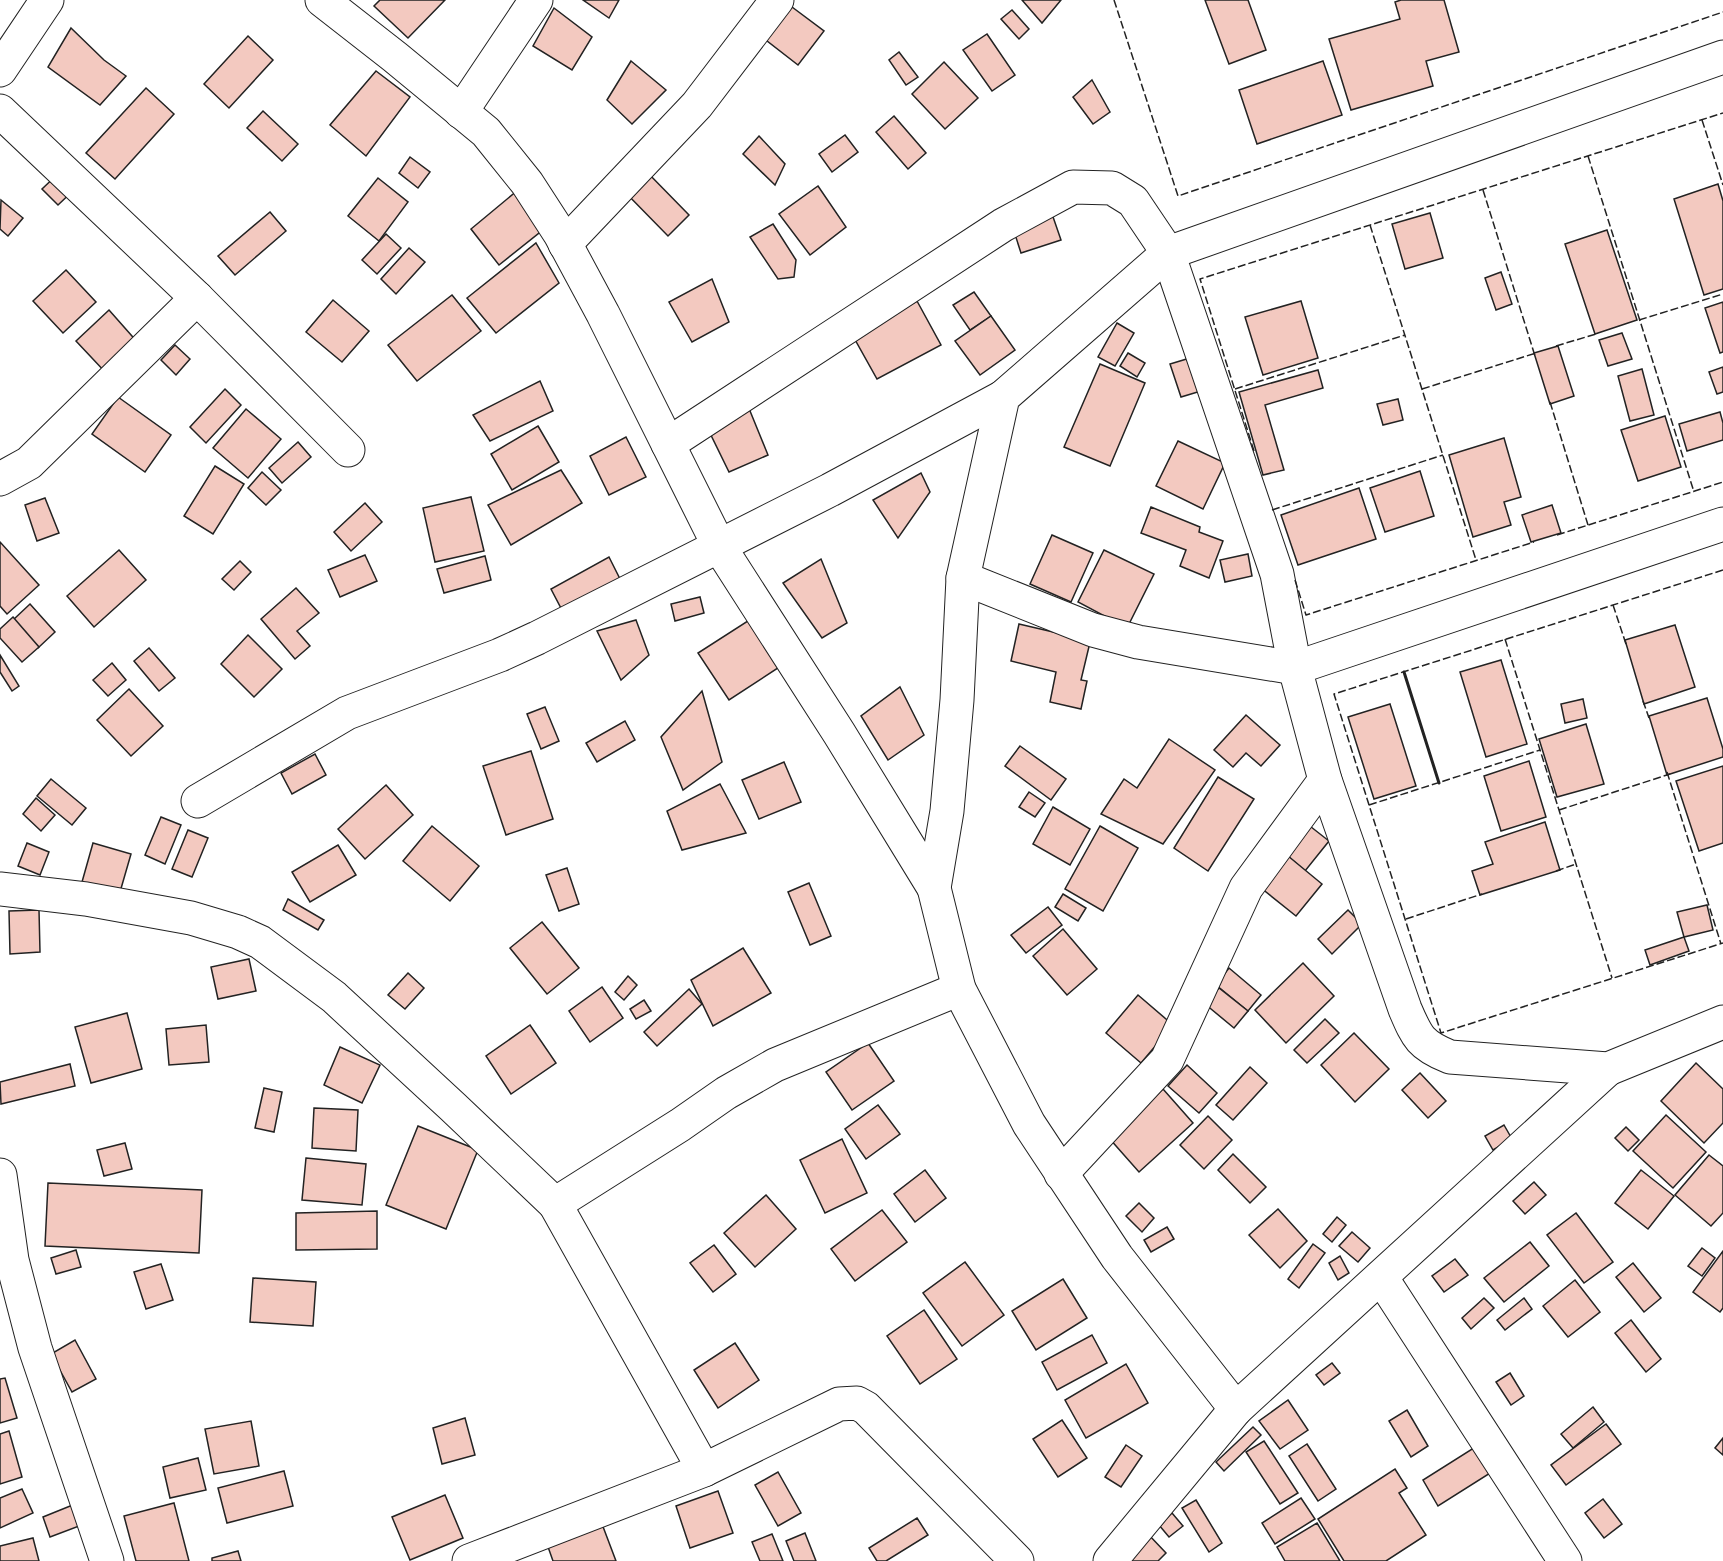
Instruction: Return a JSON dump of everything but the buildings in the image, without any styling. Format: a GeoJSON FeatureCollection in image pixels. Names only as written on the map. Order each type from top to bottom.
{"type":"FeatureCollection","features":[{"type":"Feature","properties":{"kind":"street"},"geometry":{"type":"LineString","coordinates":[[0,70],[47,0]]}},
{"type":"Feature","properties":{"kind":"street"},"geometry":{"type":"LineString","coordinates":[[322,0],[486,132],[527,183],[565,244],[603,314],[719,546],[839,733],[934,888],[959,989],[1029,1124],[1117,1257],[1236,1409]]}},
{"type":"Feature","properties":{"kind":"street"},"geometry":{"type":"LineString","coordinates":[[461,112],[536,0]]}},
{"type":"Feature","properties":{"kind":"street"},"geometry":{"type":"LineString","coordinates":[[565,244],[697,105],[777,0]]}},
{"type":"Feature","properties":{"kind":"street"},"geometry":{"type":"LineString","coordinates":[[198,801],[347,713],[537,638],[830,490],[1003,397],[1168,253],[1723,57]]}},
{"type":"Feature","properties":{"kind":"street"},"geometry":{"type":"LineString","coordinates":[[0,111],[197,298],[348,450]]}},
{"type":"Feature","properties":{"kind":"street"},"geometry":{"type":"LineString","coordinates":[[668,444],[1003,225],[1073,187],[1112,188],[1133,201],[1168,253],[1277,574],[1295,668],[1325,780],[1416,1035],[1429,1049],[1449,1057],[1608,1069]]}},
{"type":"Feature","properties":{"kind":"street"},"geometry":{"type":"LineString","coordinates":[[0,479],[29,463],[197,298]]}},
{"type":"Feature","properties":{"kind":"street"},"geometry":{"type":"LineString","coordinates":[[934,888],[949,788],[957,700],[963,578],[1003,397]]}},
{"type":"Feature","properties":{"kind":"street"},"geometry":{"type":"LineString","coordinates":[[963,578],[1092,630],[1138,642],[1295,668],[1723,524]]}},
{"type":"Feature","properties":{"kind":"street"},"geometry":{"type":"LineString","coordinates":[[1061,1174],[1167,1060],[1246,888],[1325,780]]}},
{"type":"Feature","properties":{"kind":"street"},"geometry":{"type":"LineString","coordinates":[[0,889],[86,899],[191,918],[238,932],[261,942],[334,997],[555,1204],[704,1470]]}},
{"type":"Feature","properties":{"kind":"street"},"geometry":{"type":"LineString","coordinates":[[555,1204],[775,1065],[959,989]]}},
{"type":"Feature","properties":{"kind":"street"},"geometry":{"type":"LineString","coordinates":[[1110,1561],[1236,1409],[1608,1069],[1723,1022]]}},
{"type":"Feature","properties":{"kind":"street"},"geometry":{"type":"LineString","coordinates":[[0,1175],[12,1260],[35,1348],[107,1561]]}},
{"type":"Feature","properties":{"kind":"street"},"geometry":{"type":"LineString","coordinates":[[1381,1277],[1565,1561]]}},
{"type":"Feature","properties":{"kind":"street"},"geometry":{"type":"LineString","coordinates":[[469,1561],[704,1470],[838,1404],[857,1403],[866,1408],[1017,1561]]}},
{"type":"Feature","properties":{"kind":"fence"},"geometry":{"type":"LineString","coordinates":[[1114,0],[1178,196],[1723,12]]}},
{"type":"Feature","properties":{"kind":"fence"},"geometry":{"type":"LineString","coordinates":[[1254,451],[1200,279],[1723,113]]}},
{"type":"Feature","properties":{"kind":"fence"},"geometry":{"type":"LineString","coordinates":[[1702,120],[1723,185]]}},
{"type":"Feature","properties":{"kind":"fence"},"geometry":{"type":"LineString","coordinates":[[1588,156],[1694,492]]}},
{"type":"Feature","properties":{"kind":"fence"},"geometry":{"type":"LineString","coordinates":[[1483,190],[1535,356]]}},
{"type":"Feature","properties":{"kind":"fence"},"geometry":{"type":"LineString","coordinates":[[1370,225],[1476,560]]}},
{"type":"Feature","properties":{"kind":"fence"},"geometry":{"type":"LineString","coordinates":[[1639,320],[1723,294]]}},
{"type":"Feature","properties":{"kind":"fence"},"geometry":{"type":"LineString","coordinates":[[1556,346],[1596,334]]}},
{"type":"Feature","properties":{"kind":"fence"},"geometry":{"type":"LineString","coordinates":[[1235,389],[1405,335]]}},
{"type":"Feature","properties":{"kind":"fence"},"geometry":{"type":"LineString","coordinates":[[1422,389],[1536,353]]}},
{"type":"Feature","properties":{"kind":"fence"},"geometry":{"type":"LineString","coordinates":[[1550,402],[1588,525]]}},
{"type":"Feature","properties":{"kind":"fence"},"geometry":{"type":"LineString","coordinates":[[1272,510],[1443,455]]}},
{"type":"Feature","properties":{"kind":"fence"},"geometry":{"type":"LineString","coordinates":[[1557,535],[1723,482]]}},
{"type":"Feature","properties":{"kind":"fence"},"geometry":{"type":"LineString","coordinates":[[1295,580],[1306,615],[1534,542]]}},
{"type":"Feature","properties":{"kind":"fence"},"geometry":{"type":"LineString","coordinates":[[1723,570],[1334,694],[1441,1033],[1723,943]]}},
{"type":"Feature","properties":{"kind":"fence"},"geometry":{"type":"LineString","coordinates":[[1613,605],[1626,644]]}},
{"type":"Feature","properties":{"kind":"fence"},"geometry":{"type":"LineString","coordinates":[[1505,639],[1612,978]]}},
{"type":"Feature","properties":{"kind":"fence"},"geometry":{"type":"LineString","coordinates":[[1643,701],[1649,718]]}},
{"type":"Feature","properties":{"kind":"fence"},"geometry":{"type":"LineString","coordinates":[[1369,805],[1540,750]]}},
{"type":"Feature","properties":{"kind":"fence"},"geometry":{"type":"LineString","coordinates":[[1667,772],[1721,944]]}},
{"type":"Feature","properties":{"kind":"fence"},"geometry":{"type":"LineString","coordinates":[[1559,810],[1670,774]]}},
{"type":"Feature","properties":{"kind":"fence"},"geometry":{"type":"LineString","coordinates":[[1556,871],[1576,864]]}},
{"type":"Feature","properties":{"kind":"fence"},"geometry":{"type":"LineString","coordinates":[[1406,919],[1482,894]]}},
{"type":"Feature","properties":{"kind":"wall"},"geometry":{"type":"LineString","coordinates":[[1404,672],[1439,783]]}}]}
